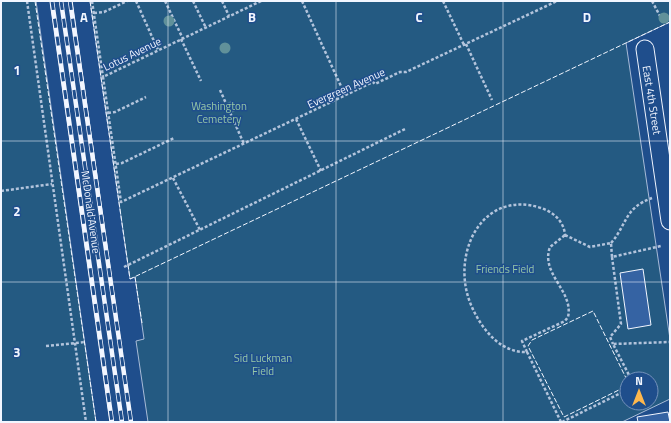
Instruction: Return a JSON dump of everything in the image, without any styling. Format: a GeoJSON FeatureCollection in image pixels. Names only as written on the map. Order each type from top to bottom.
{"type":"FeatureCollection","features":[{"type":"Feature","properties":{"kind":"main road","name":"McDonald Avenue"},"geometry":{"type":"LineString","coordinates":[[61,1],[121,422]]}},
{"type":"Feature","properties":{"kind":"street","name":"East 4th Street"},"geometry":{"type":"LineString","coordinates":[[645,49],[667,176],[670,221]]}},
{"type":"Feature","properties":{"kind":"path"},"geometry":{"type":"LineString","coordinates":[[27,1],[86,422]]}},
{"type":"Feature","properties":{"kind":"path"},"geometry":{"type":"LineString","coordinates":[[92,1],[103,77]]}},
{"type":"Feature","properties":{"kind":"path"},"geometry":{"type":"LineString","coordinates":[[94,13],[104,12],[127,1]]}},
{"type":"Feature","properties":{"kind":"path"},"geometry":{"type":"LineString","coordinates":[[136,1],[158,50]]}},
{"type":"Feature","properties":{"kind":"path"},"geometry":{"type":"LineString","coordinates":[[165,1],[201,81]]}},
{"type":"Feature","properties":{"kind":"path"},"geometry":{"type":"LineString","coordinates":[[193,1],[206,28]]}},
{"type":"Feature","properties":{"kind":"path"},"geometry":{"type":"LineString","coordinates":[[222,1],[229,16]]}},
{"type":"Feature","properties":{"kind":"path","name":"Lotus Avenue"},"geometry":{"type":"LineString","coordinates":[[122,202],[103,77],[262,1]]}},
{"type":"Feature","properties":{"kind":"path"},"geometry":{"type":"LineString","coordinates":[[302,1],[345,96]]}},
{"type":"Feature","properties":{"kind":"path"},"geometry":{"type":"LineString","coordinates":[[443,1],[492,100]]}},
{"type":"Feature","properties":{"kind":"path","name":"Evergreen Avenue"},"geometry":{"type":"LineString","coordinates":[[122,202],[373,82],[374,84],[400,72],[406,72],[557,1]]}},
{"type":"Feature","properties":{"kind":"path"},"geometry":{"type":"LineString","coordinates":[[652,1],[660,16]]}},
{"type":"Feature","properties":{"kind":"path"},"geometry":{"type":"LineString","coordinates":[[220,90],[244,144]]}},
{"type":"Feature","properties":{"kind":"path"},"geometry":{"type":"LineString","coordinates":[[108,113],[115,112],[146,97]]}},
{"type":"Feature","properties":{"kind":"path"},"geometry":{"type":"LineString","coordinates":[[296,119],[321,171]]}},
{"type":"Feature","properties":{"kind":"path"},"geometry":{"type":"LineString","coordinates":[[124,266],[405,129]]}},
{"type":"Feature","properties":{"kind":"path"},"geometry":{"type":"LineString","coordinates":[[116,164],[122,163],[174,138]]}},
{"type":"Feature","properties":{"kind":"path"},"geometry":{"type":"LineString","coordinates":[[173,178],[200,230]]}},
{"type":"Feature","properties":{"kind":"path"},"geometry":{"type":"LineString","coordinates":[[1,191],[52,184]]}},
{"type":"Feature","properties":{"kind":"path"},"geometry":{"type":"LineString","coordinates":[[565,235],[590,247],[611,243],[616,237],[623,222],[634,208],[644,201],[656,197]]}},
{"type":"Feature","properties":{"kind":"path"},"geometry":{"type":"LineString","coordinates":[[527,352],[515,351],[500,344],[486,331],[475,314],[467,292],[465,280],[466,260],[469,246],[479,224],[490,213],[507,206],[527,204],[544,209],[557,218],[564,228],[565,235]]}},
{"type":"Feature","properties":{"kind":"path"},"geometry":{"type":"LineString","coordinates":[[565,235],[550,247],[548,258],[550,269],[568,305],[568,317],[565,321],[522,341],[562,422],[619,394]]}},
{"type":"Feature","properties":{"kind":"path"},"geometry":{"type":"LineString","coordinates":[[611,243],[621,324],[610,337],[627,371]]}},
{"type":"Feature","properties":{"kind":"path"},"geometry":{"type":"LineString","coordinates":[[612,257],[661,246]]}},
{"type":"Feature","properties":{"kind":"path"},"geometry":{"type":"LineString","coordinates":[[46,346],[85,342]]}},
{"type":"Feature","properties":{"kind":"path"},"geometry":{"type":"LineString","coordinates":[[613,344],[670,342]]}},
{"type":"Feature","properties":{"kind":"green space"},"geometry":{"type":"Polygon","coordinates":[[[1,1],[36,1],[96,422],[1,422],[1,1]]]}},
{"type":"Feature","properties":{"kind":"green space"},"geometry":{"type":"Polygon","coordinates":[[[90,1],[670,1],[670,22],[626,43],[670,339],[670,399],[659,404],[659,371],[619,371],[619,411],[645,411],[622,422],[148,422],[136,341],[144,339],[135,277],[130,279],[90,1]]]}},
{"type":"Feature","properties":{"kind":"building"},"geometry":{"type":"Polygon","coordinates":[[[643,269],[651,325],[628,329],[620,273],[643,269]]]}},
{"type":"Feature","properties":{"kind":"building"},"geometry":{"type":"Polygon","coordinates":[[[668,412],[670,422],[638,422],[637,417],[668,412]]]}},
{"type":"Feature","properties":{"kind":"railway"},"geometry":{"type":"LineString","coordinates":[[52,1],[112,422]]}},
{"type":"Feature","properties":{"kind":"railway"},"geometry":{"type":"LineString","coordinates":[[61,1],[122,422]]}},
{"type":"Feature","properties":{"kind":"railway"},"geometry":{"type":"LineString","coordinates":[[70,1],[131,422]]}},
{"type":"Feature","properties":{"kind":"fence"},"geometry":{"type":"LineString","coordinates":[[35,1],[96,422]]}},
{"type":"Feature","properties":{"kind":"fence"},"geometry":{"type":"LineString","coordinates":[[90,1],[130,279],[670,22]]}},
{"type":"Feature","properties":{"kind":"fence"},"geometry":{"type":"LineString","coordinates":[[135,277],[142,323]]}},
{"type":"Feature","properties":{"kind":"fence"},"geometry":{"type":"LineString","coordinates":[[619,390],[564,417],[528,346],[532,340],[593,311],[623,371]]}},
{"type":"Feature","properties":{"kind":"park label","name":"Washington Cemetery"},"geometry":{"type":"Point","coordinates":[219,112]}},
{"type":"Feature","properties":{"kind":"park label","name":"Friends Field"},"geometry":{"type":"Point","coordinates":[505,269]}},
{"type":"Feature","properties":{"kind":"park label","name":"Sid Luckman Field"},"geometry":{"type":"Point","coordinates":[263,364]}}]}
